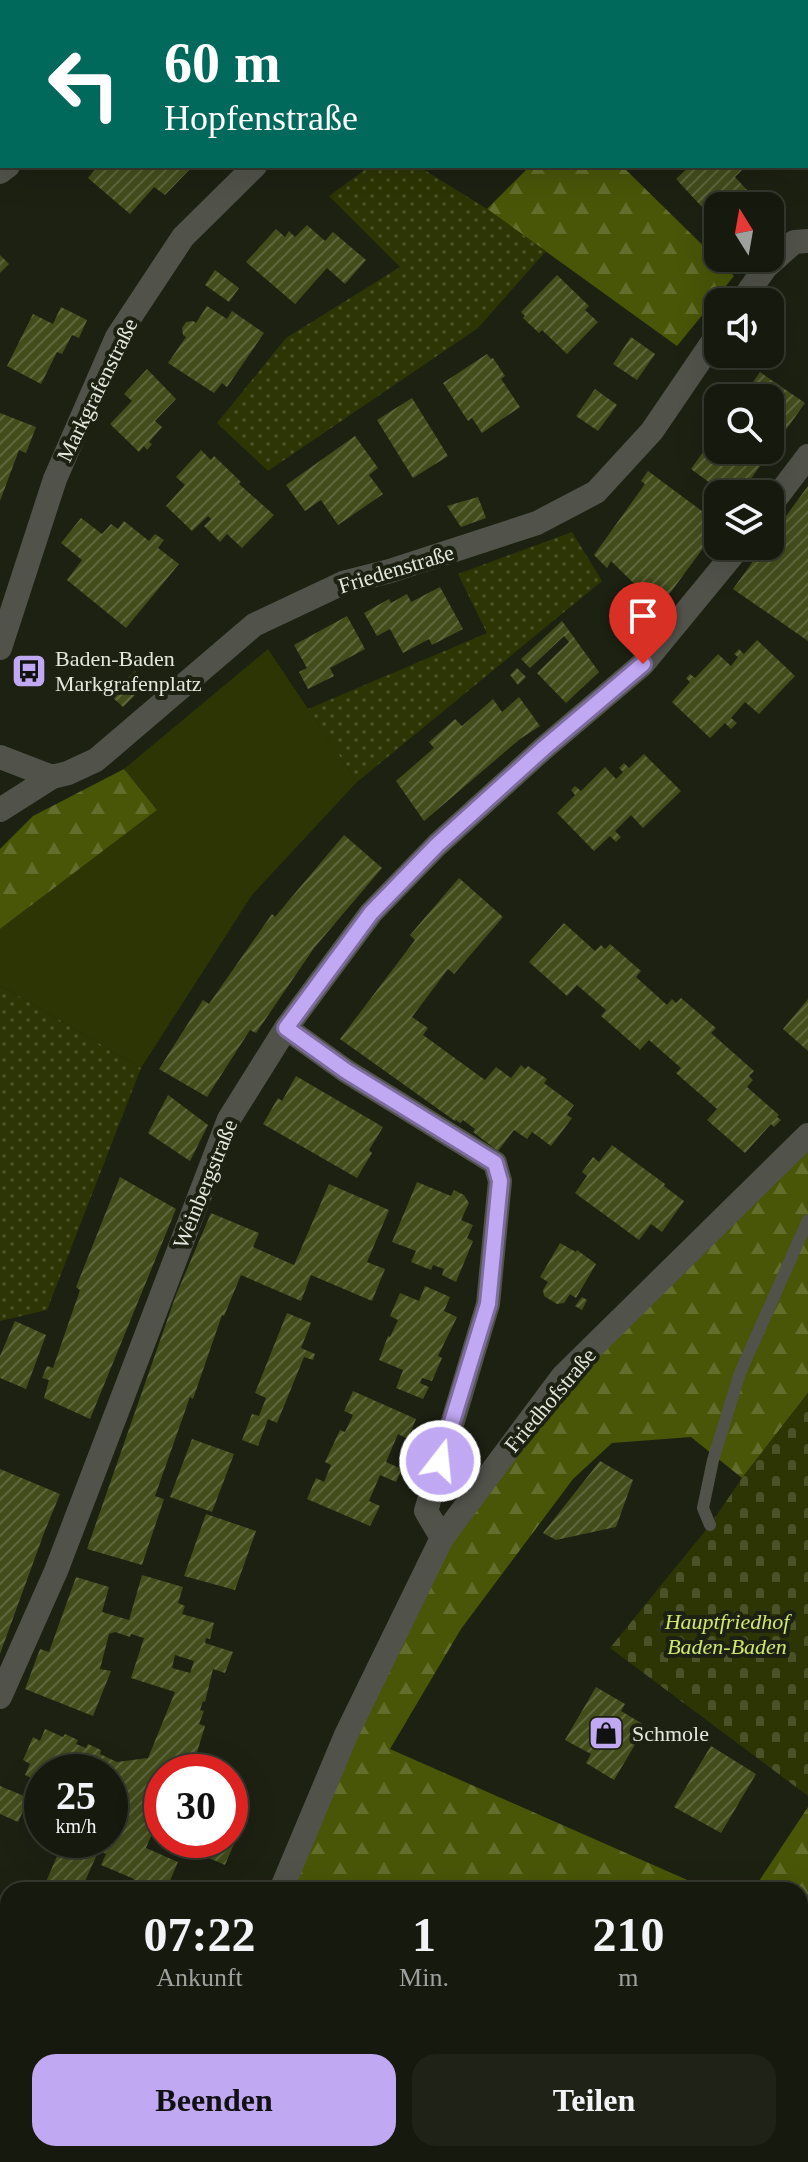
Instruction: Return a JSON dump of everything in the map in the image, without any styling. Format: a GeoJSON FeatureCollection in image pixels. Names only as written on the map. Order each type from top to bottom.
{"type":"FeatureCollection","features":[{"type":"Feature","properties":{"kind":"street","name":"Markgrafenstraße"},"geometry":{"type":"LineString","coordinates":[[0,648],[55,479],[117,337],[183,237],[253,168]]}},
{"type":"Feature","properties":{"kind":"street"},"geometry":{"type":"LineString","coordinates":[[751,288],[766,267],[794,242],[808,241]]}},
{"type":"Feature","properties":{"kind":"street","name":"Friedenstraße"},"geometry":{"type":"LineString","coordinates":[[0,810],[52,777],[96,760],[254,625],[343,583],[390,571],[537,523],[596,492],[652,431],[704,355]]}},
{"type":"Feature","properties":{"kind":"street"},"geometry":{"type":"LineString","coordinates":[[784,488],[808,456]]}},
{"type":"Feature","properties":{"kind":"street","name":"Weinbergstraße"},"geometry":{"type":"LineString","coordinates":[[0,1697],[56,1571],[229,1119],[286,1028],[371,913],[449,834],[643,664],[728,560]]}},
{"type":"Feature","properties":{"kind":"street"},"geometry":{"type":"LineString","coordinates":[[0,757],[52,777]]}},
{"type":"Feature","properties":{"kind":"street"},"geometry":{"type":"LineString","coordinates":[[286,1028],[346,1071],[495,1163],[500,1181],[488,1304],[426,1511],[442,1538]]}},
{"type":"Feature","properties":{"kind":"street","name":"Friedhofstraße"},"geometry":{"type":"LineString","coordinates":[[284,1882],[346,1735],[442,1538],[563,1376],[808,1135]]}},
{"type":"Feature","properties":{"kind":"lane"},"geometry":{"type":"LineString","coordinates":[[710,1525],[703,1508],[713,1460],[740,1373],[808,1220]]}},
{"type":"Feature","properties":{"kind":"green space"},"geometry":{"type":"Polygon","coordinates":[[[367,168],[421,168],[546,251],[478,328],[268,471],[217,423],[286,338],[400,267],[329,196],[367,168]]]}},
{"type":"Feature","properties":{"kind":"green space"},"geometry":{"type":"Polygon","coordinates":[[[528,168],[624,168],[704,247],[704,272],[730,272],[734,276],[724,288],[704,288],[704,313],[677,346],[487,209],[528,168]]]}},
{"type":"Feature","properties":{"kind":"green space"},"geometry":{"type":"Polygon","coordinates":[[[572,532],[602,581],[357,782],[308,709],[487,633],[458,574],[572,532]]]}},
{"type":"Feature","properties":{"kind":"green space"},"geometry":{"type":"Polygon","coordinates":[[[268,649],[357,782],[252,895],[141,1068],[0,985],[0,929],[157,810],[124,769],[268,649]]]}},
{"type":"Feature","properties":{"kind":"green space"},"geometry":{"type":"Polygon","coordinates":[[[124,769],[157,810],[0,929],[0,849],[33,816],[124,769]]]}},
{"type":"Feature","properties":{"kind":"green space"},"geometry":{"type":"Polygon","coordinates":[[[0,985],[141,1068],[47,1310],[0,1321],[0,985]]]}},
{"type":"Feature","properties":{"kind":"green space"},"geometry":{"type":"Polygon","coordinates":[[[808,1135],[808,1393],[742,1478],[691,1437],[612,1443],[573,1479],[461,1629],[390,1749],[692,1882],[285,1882],[435,1540],[563,1376],[808,1135]]]}},
{"type":"Feature","properties":{"kind":"green space","name":"Hauptfriedhof Baden-Baden"},"geometry":{"type":"Polygon","coordinates":[[[808,1393],[808,1796],[610,1648],[710,1525],[808,1393]]]}},
{"type":"Feature","properties":{"kind":"green space"},"geometry":{"type":"Polygon","coordinates":[[[808,1807],[808,1882],[758,1882],[808,1807]]]}},
{"type":"Feature","properties":{"kind":"building"},"geometry":{"type":"Polygon","coordinates":[[[96,168],[191,168],[165,195],[154,187],[130,214],[88,178],[96,168]]]}},
{"type":"Feature","properties":{"kind":"building"},"geometry":{"type":"Polygon","coordinates":[[[688,168],[744,168],[735,177],[747,190],[704,192],[704,209],[676,179],[688,168]]]}},
{"type":"Feature","properties":{"kind":"building"},"geometry":{"type":"Polygon","coordinates":[[[307,225],[325,241],[333,232],[366,260],[345,284],[327,268],[295,304],[246,262],[276,229],[285,237],[289,231],[295,237],[307,225]]]}},
{"type":"Feature","properties":{"kind":"building"},"geometry":{"type":"Polygon","coordinates":[[[0,255],[9,264],[0,273],[0,255]]]}},
{"type":"Feature","properties":{"kind":"building"},"geometry":{"type":"Polygon","coordinates":[[[215,270],[239,288],[229,302],[205,285],[215,270]]]}},
{"type":"Feature","properties":{"kind":"building"},"geometry":{"type":"Polygon","coordinates":[[[557,275],[589,306],[585,310],[598,322],[567,354],[542,330],[539,333],[521,312],[557,275]]]}},
{"type":"Feature","properties":{"kind":"building"},"geometry":{"type":"Polygon","coordinates":[[[207,306],[227,319],[232,311],[264,333],[227,387],[222,383],[214,393],[168,363],[186,337],[182,328],[186,322],[196,323],[207,306]]]}},
{"type":"Feature","properties":{"kind":"building"},"geometry":{"type":"Polygon","coordinates":[[[61,307],[87,320],[79,338],[72,335],[62,354],[57,352],[41,384],[7,366],[33,314],[53,324],[61,307]]]}},
{"type":"Feature","properties":{"kind":"building"},"geometry":{"type":"Polygon","coordinates":[[[631,337],[655,354],[637,380],[613,364],[631,337]]]}},
{"type":"Feature","properties":{"kind":"building"},"geometry":{"type":"Polygon","coordinates":[[[487,354],[505,376],[501,379],[520,407],[482,433],[472,418],[468,421],[443,383],[487,354]]]}},
{"type":"Feature","properties":{"kind":"building"},"geometry":{"type":"Polygon","coordinates":[[[147,369],[176,399],[155,421],[162,427],[149,442],[152,444],[147,450],[144,446],[139,452],[110,424],[132,401],[124,394],[147,369]]]}},
{"type":"Feature","properties":{"kind":"building"},"geometry":{"type":"Polygon","coordinates":[[[760,372],[777,384],[752,384],[760,372]]]}},
{"type":"Feature","properties":{"kind":"building"},"geometry":{"type":"Polygon","coordinates":[[[595,389],[617,405],[598,431],[576,416],[595,389]]]}},
{"type":"Feature","properties":{"kind":"building"},"geometry":{"type":"Polygon","coordinates":[[[784,389],[805,403],[784,432],[784,389]]]}},
{"type":"Feature","properties":{"kind":"building"},"geometry":{"type":"Polygon","coordinates":[[[412,398],[448,456],[413,478],[377,420],[412,398]]]}},
{"type":"Feature","properties":{"kind":"building"},"geometry":{"type":"Polygon","coordinates":[[[0,413],[36,427],[26,453],[19,450],[0,501],[0,413]]]}},
{"type":"Feature","properties":{"kind":"building"},"geometry":{"type":"Polygon","coordinates":[[[355,436],[378,468],[369,475],[383,494],[338,525],[321,500],[305,511],[286,485],[355,436]]]}},
{"type":"Feature","properties":{"kind":"building"},"geometry":{"type":"Polygon","coordinates":[[[201,450],[211,460],[214,456],[241,482],[239,484],[274,515],[242,548],[227,534],[220,542],[204,526],[211,519],[208,516],[192,531],[166,506],[185,485],[176,477],[201,450]]]}},
{"type":"Feature","properties":{"kind":"building"},"geometry":{"type":"Polygon","coordinates":[[[704,451],[704,464],[761,464],[750,480],[706,480],[691,469],[704,451]]]}},
{"type":"Feature","properties":{"kind":"building"},"geometry":{"type":"Polygon","coordinates":[[[648,471],[704,513],[704,547],[659,608],[611,561],[607,568],[594,555],[645,484],[641,481],[648,471]]]}},
{"type":"Feature","properties":{"kind":"building"},"geometry":{"type":"Polygon","coordinates":[[[808,486],[808,641],[733,589],[754,560],[784,560],[784,519],[808,486]]]}},
{"type":"Feature","properties":{"kind":"building"},"geometry":{"type":"Polygon","coordinates":[[[478,497],[486,518],[461,527],[447,506],[478,497]]]}},
{"type":"Feature","properties":{"kind":"building"},"geometry":{"type":"Polygon","coordinates":[[[81,518],[102,534],[111,524],[118,529],[124,521],[149,541],[155,534],[164,540],[158,548],[179,564],[126,628],[67,580],[82,560],[61,543],[81,518]]]}},
{"type":"Feature","properties":{"kind":"building"},"geometry":{"type":"Polygon","coordinates":[[[440,587],[463,629],[432,645],[429,639],[403,653],[390,629],[377,636],[364,613],[389,599],[391,603],[407,594],[411,602],[440,587]]]}},
{"type":"Feature","properties":{"kind":"building"},"geometry":{"type":"Polygon","coordinates":[[[347,616],[365,649],[330,668],[334,676],[308,689],[299,672],[307,668],[294,645],[347,616]]]}},
{"type":"Feature","properties":{"kind":"building"},"geometry":{"type":"Polygon","coordinates":[[[562,621],[599,672],[566,703],[537,673],[569,642],[564,636],[530,668],[521,659],[562,621]]]}},
{"type":"Feature","properties":{"kind":"building"},"geometry":{"type":"Polygon","coordinates":[[[757,640],[795,676],[759,714],[745,702],[731,718],[737,723],[731,729],[725,723],[710,738],[672,702],[690,682],[686,678],[690,674],[695,678],[718,654],[731,666],[738,657],[734,654],[739,649],[744,654],[757,640]]]}},
{"type":"Feature","properties":{"kind":"building"},"geometry":{"type":"Polygon","coordinates":[[[517,668],[526,677],[518,685],[510,675],[517,668]]]}},
{"type":"Feature","properties":{"kind":"building"},"geometry":{"type":"Polygon","coordinates":[[[135,671],[147,683],[123,707],[110,695],[135,671]]]}},
{"type":"Feature","properties":{"kind":"building"},"geometry":{"type":"Polygon","coordinates":[[[519,697],[540,726],[520,739],[424,821],[396,781],[434,748],[429,742],[455,719],[462,726],[493,699],[502,712],[519,697]]]}},
{"type":"Feature","properties":{"kind":"building"},"geometry":{"type":"Polygon","coordinates":[[[644,754],[681,791],[643,828],[631,815],[615,831],[621,837],[616,842],[610,836],[594,851],[557,813],[575,795],[571,790],[575,786],[581,791],[605,767],[616,779],[623,772],[619,768],[624,763],[629,768],[644,754]]]}},
{"type":"Feature","properties":{"kind":"building"},"geometry":{"type":"Polygon","coordinates":[[[344,835],[382,868],[314,948],[256,1033],[250,1030],[207,1097],[159,1069],[203,1000],[209,1004],[272,914],[275,917],[344,835]]]}},
{"type":"Feature","properties":{"kind":"building"},"geometry":{"type":"Polygon","coordinates":[[[459,878],[503,917],[454,974],[448,969],[412,1017],[428,1028],[423,1035],[485,1080],[496,1067],[511,1078],[521,1065],[525,1069],[528,1066],[547,1079],[544,1083],[574,1105],[567,1115],[572,1118],[551,1146],[532,1132],[527,1139],[514,1130],[498,1151],[463,1120],[460,1123],[455,1121],[340,1039],[415,940],[410,935],[459,878]]]}},
{"type":"Feature","properties":{"kind":"building"},"geometry":{"type":"Polygon","coordinates":[[[564,923],[595,951],[601,945],[605,949],[610,944],[641,971],[636,977],[667,1005],[672,999],[676,1003],[681,998],[716,1028],[711,1033],[754,1071],[749,1076],[753,1080],[747,1087],[781,1120],[774,1127],[771,1124],[745,1153],[707,1120],[717,1109],[676,1073],[681,1068],[649,1040],[640,1050],[601,1016],[606,1010],[577,985],[567,996],[529,962],[564,923]]]}},
{"type":"Feature","properties":{"kind":"building"},"geometry":{"type":"Polygon","coordinates":[[[808,999],[808,1051],[783,1029],[808,999]]]}},
{"type":"Feature","properties":{"kind":"building"},"geometry":{"type":"Polygon","coordinates":[[[296,1076],[383,1127],[357,1178],[263,1124],[278,1098],[282,1101],[296,1076]]]}},
{"type":"Feature","properties":{"kind":"building"},"geometry":{"type":"Polygon","coordinates":[[[168,1095],[208,1125],[190,1161],[148,1133],[168,1095]]]}},
{"type":"Feature","properties":{"kind":"building"},"geometry":{"type":"Polygon","coordinates":[[[612,1145],[684,1201],[662,1232],[651,1224],[639,1240],[575,1193],[587,1176],[582,1172],[593,1157],[599,1162],[612,1145]]]}},
{"type":"Feature","properties":{"kind":"building"},"geometry":{"type":"Polygon","coordinates":[[[120,1177],[176,1209],[90,1419],[44,1398],[49,1380],[42,1378],[47,1366],[53,1368],[80,1290],[76,1287],[120,1177]]]}},
{"type":"Feature","properties":{"kind":"building"},"geometry":{"type":"Polygon","coordinates":[[[417,1182],[451,1196],[454,1190],[464,1195],[469,1203],[461,1220],[473,1225],[467,1238],[473,1241],[456,1282],[442,1275],[444,1269],[433,1265],[431,1270],[411,1262],[416,1251],[392,1242],[417,1182]]]}},
{"type":"Feature","properties":{"kind":"building"},"geometry":{"type":"Polygon","coordinates":[[[329,1184],[389,1210],[367,1262],[385,1269],[372,1301],[311,1275],[301,1301],[241,1275],[222,1315],[193,1399],[190,1397],[155,1496],[164,1499],[142,1565],[87,1549],[176,1295],[211,1213],[259,1233],[253,1247],[294,1265],[329,1184]]]}},
{"type":"Feature","properties":{"kind":"building"},"geometry":{"type":"Polygon","coordinates":[[[560,1243],[577,1250],[596,1264],[576,1298],[570,1294],[564,1303],[557,1304],[544,1296],[543,1290],[548,1282],[540,1277],[560,1243]]]}},
{"type":"Feature","properties":{"kind":"building"},"geometry":{"type":"Polygon","coordinates":[[[425,1286],[450,1297],[444,1311],[457,1317],[438,1356],[442,1358],[432,1381],[422,1378],[420,1383],[429,1387],[423,1399],[396,1388],[403,1370],[379,1360],[398,1320],[390,1316],[400,1293],[419,1301],[425,1286]]]}},
{"type":"Feature","properties":{"kind":"building"},"geometry":{"type":"Polygon","coordinates":[[[582,1297],[587,1300],[582,1310],[575,1306],[582,1297]]]}},
{"type":"Feature","properties":{"kind":"building"},"geometry":{"type":"Polygon","coordinates":[[[287,1313],[311,1323],[301,1348],[315,1354],[313,1360],[304,1357],[277,1423],[268,1419],[258,1446],[242,1440],[252,1414],[259,1416],[266,1398],[255,1393],[287,1313]]]}},
{"type":"Feature","properties":{"kind":"building"},"geometry":{"type":"Polygon","coordinates":[[[15,1321],[46,1335],[26,1389],[0,1378],[0,1356],[15,1321]]]}},
{"type":"Feature","properties":{"kind":"building"},"geometry":{"type":"Polygon","coordinates":[[[353,1391],[416,1419],[408,1439],[398,1434],[386,1462],[402,1469],[396,1482],[380,1475],[369,1501],[380,1506],[370,1526],[307,1499],[316,1478],[324,1482],[331,1465],[325,1462],[340,1430],[345,1432],[353,1415],[344,1411],[353,1391]]]}},
{"type":"Feature","properties":{"kind":"building"},"geometry":{"type":"Polygon","coordinates":[[[192,1439],[234,1454],[212,1512],[170,1497],[192,1439]]]}},
{"type":"Feature","properties":{"kind":"building"},"geometry":{"type":"Polygon","coordinates":[[[600,1461],[633,1480],[616,1527],[556,1540],[543,1533],[600,1461]]]}},
{"type":"Feature","properties":{"kind":"building"},"geometry":{"type":"Polygon","coordinates":[[[0,1469],[60,1494],[0,1654],[0,1469]]]}},
{"type":"Feature","properties":{"kind":"building"},"geometry":{"type":"Polygon","coordinates":[[[206,1514],[256,1531],[235,1590],[184,1576],[206,1514]]]}},
{"type":"Feature","properties":{"kind":"building"},"geometry":{"type":"Polygon","coordinates":[[[142,1575],[183,1587],[178,1603],[185,1606],[182,1614],[214,1623],[210,1639],[206,1638],[205,1643],[233,1652],[225,1673],[213,1669],[200,1710],[204,1711],[199,1724],[205,1726],[196,1754],[150,1754],[175,1692],[131,1678],[144,1638],[115,1632],[109,1634],[100,1669],[111,1671],[93,1716],[25,1689],[40,1649],[49,1652],[76,1577],[109,1587],[102,1612],[129,1620],[142,1575]],[[175,1655],[172,1668],[190,1673],[194,1661],[175,1655]]]}},
{"type":"Feature","properties":{"kind":"building","name":"Schmole"},"geometry":{"type":"Polygon","coordinates":[[[596,1687],[625,1704],[621,1711],[646,1726],[614,1780],[586,1763],[591,1754],[565,1740],[596,1687]]]}},
{"type":"Feature","properties":{"kind":"building"},"geometry":{"type":"Polygon","coordinates":[[[45,1729],[78,1740],[76,1744],[86,1748],[88,1744],[101,1750],[100,1754],[26,1754],[33,1737],[40,1741],[45,1729]]]}},
{"type":"Feature","properties":{"kind":"building"},"geometry":{"type":"Polygon","coordinates":[[[711,1746],[756,1774],[721,1833],[674,1807],[711,1746]]]}},
{"type":"Feature","properties":{"kind":"building"},"geometry":{"type":"Polygon","coordinates":[[[144,1759],[144,1858],[169,1858],[178,1862],[169,1882],[133,1882],[134,1879],[101,1865],[104,1858],[128,1858],[128,1761],[144,1759]]]}},
{"type":"Feature","properties":{"kind":"building"},"geometry":{"type":"Polygon","coordinates":[[[0,1786],[24,1796],[24,1809],[18,1822],[0,1814],[0,1786]]]}},
{"type":"Feature","properties":{"kind":"building"},"geometry":{"type":"Polygon","coordinates":[[[56,1858],[95,1858],[85,1882],[46,1882],[56,1858]]]}},
{"type":"Feature","properties":{"kind":"building"},"geometry":{"type":"Polygon","coordinates":[[[209,1858],[228,1858],[225,1865],[209,1858]]]}},
{"type":"Feature","properties":{"kind":"place","name":"Baden-Baden Markgrafenplatz"},"geometry":{"type":"Point","coordinates":[29,671]}},
{"type":"Feature","properties":{"kind":"place","name":"Schmole"},"geometry":{"type":"Point","coordinates":[606,1733]}},
{"type":"Feature","properties":{"kind":"route"},"geometry":{"type":"LineString","coordinates":[[440,1461],[488,1304],[500,1181],[495,1163],[346,1071],[286,1028],[371,913],[437,845],[643,664]]}}]}
